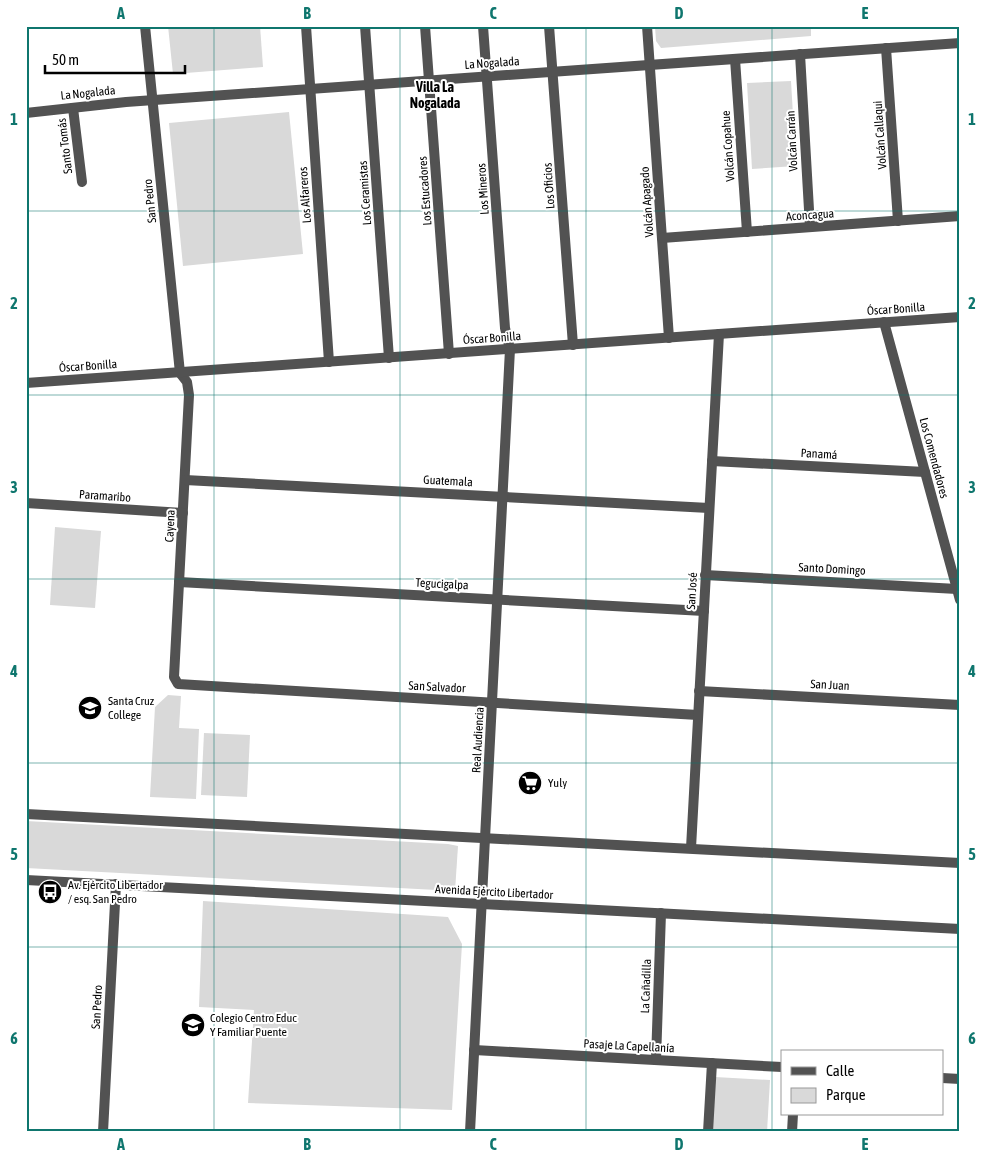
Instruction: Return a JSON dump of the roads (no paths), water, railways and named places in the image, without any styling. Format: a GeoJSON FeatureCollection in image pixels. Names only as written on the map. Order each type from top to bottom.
{"type":"FeatureCollection","features":[{"type":"Feature","properties":{"kind":"street","name":"San Pedro"},"geometry":{"type":"LineString","coordinates":[[146,26],[180,373]]}},
{"type":"Feature","properties":{"kind":"street","name":"Los Alfareros"},"geometry":{"type":"LineString","coordinates":[[306,26],[329,362]]}},
{"type":"Feature","properties":{"kind":"street","name":"Los Ceramistas"},"geometry":{"type":"LineString","coordinates":[[365,26],[389,358]]}},
{"type":"Feature","properties":{"kind":"street","name":"Los Estucadores"},"geometry":{"type":"LineString","coordinates":[[426,26],[449,354]]}},
{"type":"Feature","properties":{"kind":"street","name":"Los Mineros"},"geometry":{"type":"LineString","coordinates":[[483,26],[505,328],[510,349]]}},
{"type":"Feature","properties":{"kind":"street","name":"Los Oficios"},"geometry":{"type":"LineString","coordinates":[[549,26],[574,344]]}},
{"type":"Feature","properties":{"kind":"street","name":"Volcán Apagado"},"geometry":{"type":"LineString","coordinates":[[647,26],[670,338]]}},
{"type":"Feature","properties":{"kind":"street","name":"La Nogalada"},"geometry":{"type":"LineString","coordinates":[[26,113],[153,100],[960,43]]}},
{"type":"Feature","properties":{"kind":"street","name":"Volcán Callaqui"},"geometry":{"type":"LineString","coordinates":[[886,48],[898,221]]}},
{"type":"Feature","properties":{"kind":"street","name":"Volcán Carrán"},"geometry":{"type":"LineString","coordinates":[[800,54],[810,227]]}},
{"type":"Feature","properties":{"kind":"street","name":"Volcán Copahue"},"geometry":{"type":"LineString","coordinates":[[735,59],[747,232]]}},
{"type":"Feature","properties":{"kind":"street","name":"Santo Tomás"},"geometry":{"type":"LineString","coordinates":[[73,108],[82,182]]}},
{"type":"Feature","properties":{"kind":"street","name":"Aconcagua"},"geometry":{"type":"LineString","coordinates":[[662,238],[960,216]]}},
{"type":"Feature","properties":{"kind":"street","name":"Óscar Bonilla"},"geometry":{"type":"LineString","coordinates":[[26,383],[960,317]]}},
{"type":"Feature","properties":{"kind":"street","name":"Los Comendadores"},"geometry":{"type":"LineString","coordinates":[[884,322],[960,600]]}},
{"type":"Feature","properties":{"kind":"street","name":"San José"},"geometry":{"type":"LineString","coordinates":[[691,848],[718,334]]}},
{"type":"Feature","properties":{"kind":"street","name":"Real Audiencia"},"geometry":{"type":"LineString","coordinates":[[470,1132],[510,349]]}},
{"type":"Feature","properties":{"kind":"street","name":"Cayena"},"geometry":{"type":"LineString","coordinates":[[176,682],[179,582],[189,396],[187,382],[180,373]]}},
{"type":"Feature","properties":{"kind":"street","name":"Panamá"},"geometry":{"type":"LineString","coordinates":[[712,462],[925,472]]}},
{"type":"Feature","properties":{"kind":"street","name":"Guatemala"},"geometry":{"type":"LineString","coordinates":[[185,480],[709,508]]}},
{"type":"Feature","properties":{"kind":"street","name":"Paramaribo"},"geometry":{"type":"LineString","coordinates":[[26,503],[183,513]]}},
{"type":"Feature","properties":{"kind":"street","name":"Santo Domingo"},"geometry":{"type":"LineString","coordinates":[[706,575],[957,589]]}},
{"type":"Feature","properties":{"kind":"street","name":"Tegucigalpa"},"geometry":{"type":"LineString","coordinates":[[179,582],[704,611]]}},
{"type":"Feature","properties":{"kind":"street","name":"San Salvador"},"geometry":{"type":"LineString","coordinates":[[176,682],[181,685],[698,715]]}},
{"type":"Feature","properties":{"kind":"street","name":"San Juan"},"geometry":{"type":"LineString","coordinates":[[699,691],[960,705]]}},
{"type":"Feature","properties":{"kind":"street"},"geometry":{"type":"LineString","coordinates":[[26,814],[960,862]]}},
{"type":"Feature","properties":{"kind":"street","name":"Avenida Ejército Libertador"},"geometry":{"type":"LineString","coordinates":[[26,880],[960,929]]}},
{"type":"Feature","properties":{"kind":"street","name":"San Pedro"},"geometry":{"type":"LineString","coordinates":[[103,1132],[116,884]]}},
{"type":"Feature","properties":{"kind":"street","name":"La Cañadilla"},"geometry":{"type":"LineString","coordinates":[[656,1060],[661,913]]}},
{"type":"Feature","properties":{"kind":"street","name":"Pasaje La Capellanía"},"geometry":{"type":"LineString","coordinates":[[474,1050],[781,1067]]}},
{"type":"Feature","properties":{"kind":"street"},"geometry":{"type":"LineString","coordinates":[[708,1132],[712,1063]]}},
{"type":"Feature","properties":{"kind":"street"},"geometry":{"type":"LineString","coordinates":[[944,1078],[960,1079]]}},
{"type":"Feature","properties":{"kind":"street"},"geometry":{"type":"LineString","coordinates":[[792,1132],[793,1116]]}},
{"type":"Feature","properties":{"kind":"place","name":"Santa Cruz College"},"geometry":{"type":"Point","coordinates":[90,708]}},
{"type":"Feature","properties":{"kind":"place","name":"Yuly"},"geometry":{"type":"Point","coordinates":[530,783]}},
{"type":"Feature","properties":{"kind":"place","name":"Av. Ejército Libertador / esq. San Pedro"},"geometry":{"type":"Point","coordinates":[50,892]}},
{"type":"Feature","properties":{"kind":"place","name":"Colegio Centro Educ Y Familiar Puente"},"geometry":{"type":"Point","coordinates":[193,1025]}},
{"type":"Feature","properties":{"kind":"district","name":"Villa La Nogalada"},"geometry":{"type":"Point","coordinates":[435,95]}}]}
